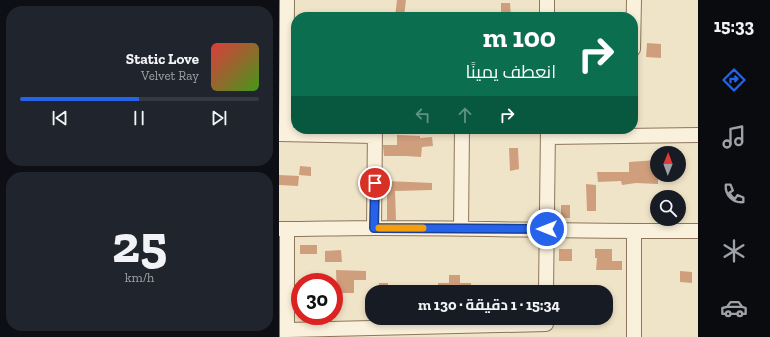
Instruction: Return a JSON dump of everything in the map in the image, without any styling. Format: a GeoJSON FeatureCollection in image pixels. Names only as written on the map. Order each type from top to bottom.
{"type":"FeatureCollection","features":[{"type":"Feature","properties":{"kind":"street"},"geometry":{"type":"LineString","coordinates":[[283,134],[291,62],[287,0]]}},
{"type":"Feature","properties":{"kind":"street"},"geometry":{"type":"LineString","coordinates":[[547,0],[547,12]]}},
{"type":"Feature","properties":{"kind":"street"},"geometry":{"type":"LineString","coordinates":[[634,0],[634,12]]}},
{"type":"Feature","properties":{"kind":"street"},"geometry":{"type":"LineString","coordinates":[[638,133],[698,135]]}},
{"type":"Feature","properties":{"kind":"street"},"geometry":{"type":"LineString","coordinates":[[374,228],[375,134]]}},
{"type":"Feature","properties":{"kind":"street"},"geometry":{"type":"LineString","coordinates":[[461,229],[463,134]]}},
{"type":"Feature","properties":{"kind":"street"},"geometry":{"type":"LineString","coordinates":[[546,285],[548,134]]}},
{"type":"Feature","properties":{"kind":"street"},"geometry":{"type":"LineString","coordinates":[[546,326],[461,331],[287,333],[283,229],[374,228],[698,231]]}},
{"type":"Feature","properties":{"kind":"street"},"geometry":{"type":"LineString","coordinates":[[634,231],[635,337]]}},
{"type":"Feature","properties":{"kind":"building"},"geometry":{"type":"Polygon","coordinates":[[[397,0],[406,0],[405,12],[396,12],[397,0]]]}},
{"type":"Feature","properties":{"kind":"building"},"geometry":{"type":"Polygon","coordinates":[[[501,3],[510,3],[511,12],[501,12],[501,3]]]}},
{"type":"Feature","properties":{"kind":"building"},"geometry":{"type":"Polygon","coordinates":[[[647,43],[661,44],[661,58],[646,57],[647,43]]]}},
{"type":"Feature","properties":{"kind":"building"},"geometry":{"type":"Polygon","coordinates":[[[397,135],[420,136],[420,138],[432,137],[433,146],[422,147],[421,157],[384,156],[383,145],[397,145],[397,135]]]}},
{"type":"Feature","properties":{"kind":"building"},"geometry":{"type":"Polygon","coordinates":[[[509,148],[518,148],[519,169],[510,171],[509,148]]]}},
{"type":"Feature","properties":{"kind":"building"},"geometry":{"type":"Polygon","coordinates":[[[650,160],[650,182],[658,182],[658,184],[636,183],[622,185],[621,181],[598,182],[597,172],[629,172],[629,162],[650,160]]]}},
{"type":"Feature","properties":{"kind":"building"},"geometry":{"type":"Polygon","coordinates":[[[300,166],[311,167],[311,176],[299,175],[300,166]]]}},
{"type":"Feature","properties":{"kind":"building"},"geometry":{"type":"Polygon","coordinates":[[[279,175],[299,176],[298,186],[279,185],[279,175]]]}},
{"type":"Feature","properties":{"kind":"building"},"geometry":{"type":"Polygon","coordinates":[[[387,181],[432,183],[432,190],[395,191],[396,220],[387,220],[387,181]]]}},
{"type":"Feature","properties":{"kind":"building"},"geometry":{"type":"Polygon","coordinates":[[[586,184],[596,185],[596,211],[587,211],[586,184]]]}},
{"type":"Feature","properties":{"kind":"building"},"geometry":{"type":"Polygon","coordinates":[[[561,205],[570,205],[570,218],[561,218],[561,205]]]}},
{"type":"Feature","properties":{"kind":"building"},"geometry":{"type":"Polygon","coordinates":[[[300,245],[317,245],[317,254],[300,254],[300,245]]]}},
{"type":"Feature","properties":{"kind":"building"},"geometry":{"type":"Polygon","coordinates":[[[559,249],[572,249],[572,261],[559,261],[559,249]]]}},
{"type":"Feature","properties":{"kind":"building"},"geometry":{"type":"Polygon","coordinates":[[[595,249],[612,249],[612,261],[622,261],[622,270],[596,270],[597,258],[595,258],[595,249]]]}},
{"type":"Feature","properties":{"kind":"building"},"geometry":{"type":"Polygon","coordinates":[[[341,250],[342,262],[325,262],[325,251],[341,250]]]}},
{"type":"Feature","properties":{"kind":"building"},"geometry":{"type":"Polygon","coordinates":[[[336,270],[366,271],[366,280],[354,280],[354,293],[343,293],[343,273],[336,273],[336,270]]]}},
{"type":"Feature","properties":{"kind":"building"},"geometry":{"type":"Polygon","coordinates":[[[680,271],[692,272],[692,283],[680,282],[680,271]]]}},
{"type":"Feature","properties":{"kind":"building"},"geometry":{"type":"Polygon","coordinates":[[[449,275],[460,275],[460,283],[471,283],[471,285],[438,285],[438,283],[449,283],[449,275]]]}},
{"type":"Feature","properties":{"kind":"building"},"geometry":{"type":"Polygon","coordinates":[[[379,283],[388,283],[388,285],[379,285],[379,283]]]}},
{"type":"Feature","properties":{"kind":"slow traffic"},"geometry":{"type":"LineString","coordinates":[[379,228],[423,228]]}},
{"type":"Feature","properties":{"kind":"route"},"geometry":{"type":"LineString","coordinates":[[375,183],[374,228],[547,229]]}}]}
